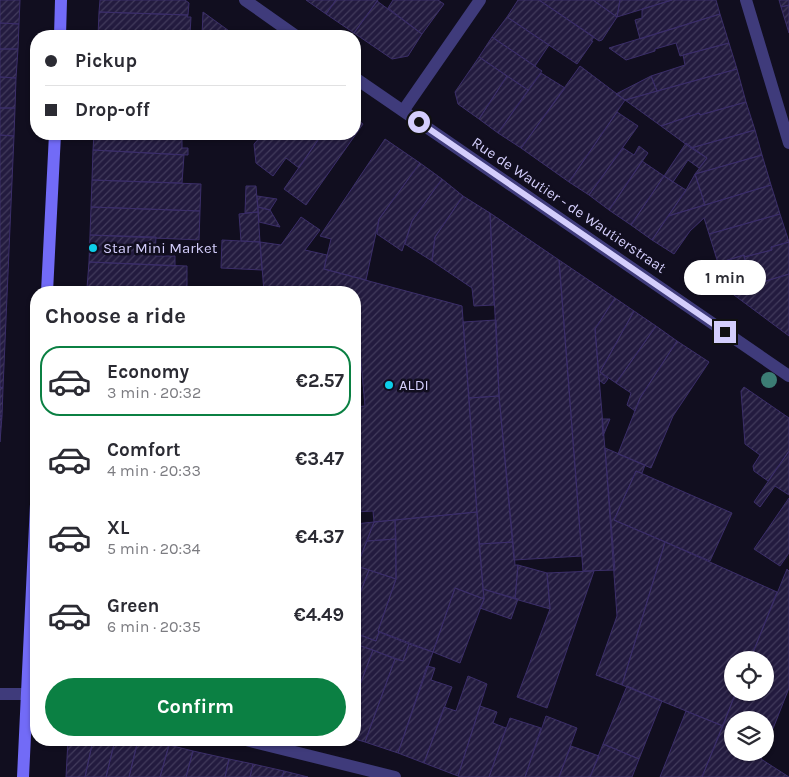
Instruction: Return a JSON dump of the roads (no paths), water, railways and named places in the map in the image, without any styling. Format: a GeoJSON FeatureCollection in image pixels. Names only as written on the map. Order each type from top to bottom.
{"type":"FeatureCollection","features":[{"type":"Feature","properties":{"kind":"street"},"geometry":{"type":"LineString","coordinates":[[60,30],[62,0]]}},
{"type":"Feature","properties":{"kind":"street"},"geometry":{"type":"LineString","coordinates":[[245,0],[288,30]]}},
{"type":"Feature","properties":{"kind":"street"},"geometry":{"type":"LineString","coordinates":[[403,111],[480,0]]}},
{"type":"Feature","properties":{"kind":"street"},"geometry":{"type":"LineString","coordinates":[[746,0],[789,143]]}},
{"type":"Feature","properties":{"kind":"street","name":"Rue de Wautier - de Wautierstraat"},"geometry":{"type":"LineString","coordinates":[[361,82],[789,376]]}},
{"type":"Feature","properties":{"kind":"street"},"geometry":{"type":"LineString","coordinates":[[47,286],[55,140]]}},
{"type":"Feature","properties":{"kind":"street"},"geometry":{"type":"LineString","coordinates":[[0,694],[30,693]]}},
{"type":"Feature","properties":{"kind":"street"},"geometry":{"type":"LineString","coordinates":[[23,777],[30,704]]}},
{"type":"Feature","properties":{"kind":"street"},"geometry":{"type":"LineString","coordinates":[[270,746],[395,777]]}},
{"type":"Feature","properties":{"kind":"place","name":"Star Mini Market"},"geometry":{"type":"Point","coordinates":[93,248]}},
{"type":"Feature","properties":{"kind":"place","name":"ALDI"},"geometry":{"type":"Point","coordinates":[389,385]}}]}
